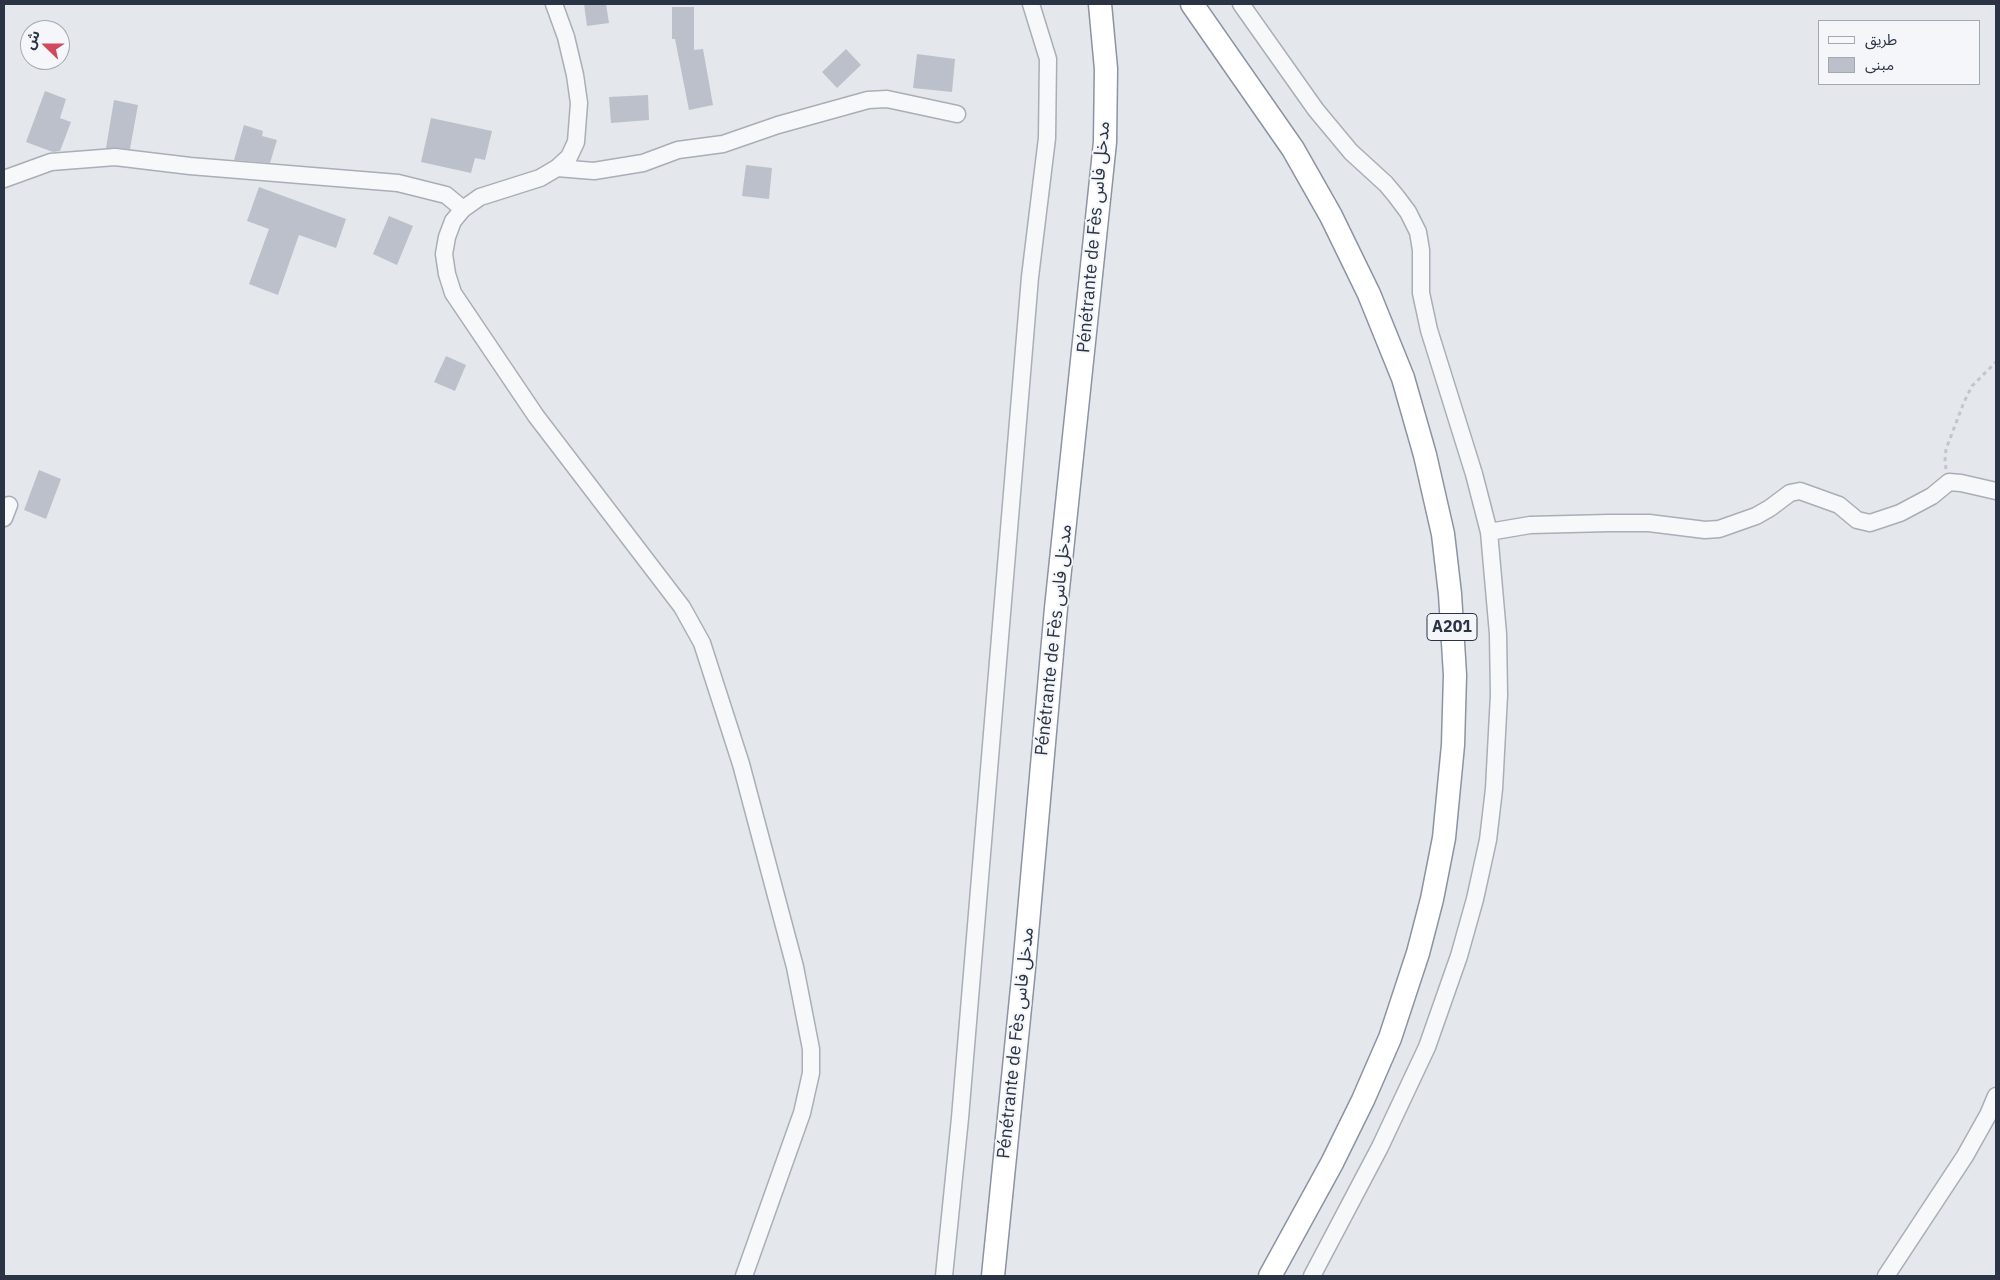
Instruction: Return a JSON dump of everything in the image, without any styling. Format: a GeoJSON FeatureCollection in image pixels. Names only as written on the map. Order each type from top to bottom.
{"type":"FeatureCollection","features":[{"type":"Feature","properties":{"kind":"highway","name":"Pénétrante de Fès مدخل فاس"},"geometry":{"type":"LineString","coordinates":[[993,1276],[1024,968],[1056,608],[1105,142],[1106,69],[1100,4]]}},
{"type":"Feature","properties":{"kind":"highway","name":"A201"},"geometry":{"type":"LineString","coordinates":[[1192,4],[1293,149],[1330,216],[1369,294],[1403,378],[1425,455],[1443,534],[1450,594],[1455,675],[1453,745],[1444,838],[1432,899],[1418,953],[1386,1047],[1363,1100],[1332,1164],[1270,1276]]}},
{"type":"Feature","properties":{"kind":"street"},"geometry":{"type":"LineString","coordinates":[[554,4],[566,37],[575,75],[579,103],[576,142],[569,157],[557,168],[540,178],[480,197],[462,209],[453,221],[444,254],[447,274],[453,293],[536,416],[670,590],[695,630],[710,667],[741,764],[796,968],[811,1049],[811,1073],[802,1113],[744,1276]]}},
{"type":"Feature","properties":{"kind":"street"},"geometry":{"type":"LineString","coordinates":[[944,1276],[961,1109],[1030,278],[1047,138],[1048,59],[1030,4]]}},
{"type":"Feature","properties":{"kind":"street"},"geometry":{"type":"LineString","coordinates":[[1241,4],[1316,110],[1351,152],[1391,190],[1414,223],[1420,242],[1421,293],[1428,323],[1469,456],[1489,532],[1498,634],[1499,695],[1494,789],[1488,840],[1475,899],[1459,956],[1427,1046],[1380,1147],[1312,1276]]}},
{"type":"Feature","properties":{"kind":"street"},"geometry":{"type":"LineString","coordinates":[[557,168],[594,172],[643,163],[678,150],[723,144],[778,125],[868,100],[887,100],[956,114]]}},
{"type":"Feature","properties":{"kind":"street"},"geometry":{"type":"LineString","coordinates":[[4,179],[51,162],[115,156],[190,166],[398,183],[446,195],[462,209]]}},
{"type":"Feature","properties":{"kind":"street"},"geometry":{"type":"LineString","coordinates":[[1489,532],[1530,525],[1649,524],[1719,529],[1756,516],[1790,493],[1800,491],[1839,505],[1857,520],[1870,523],[1900,513],[1932,496],[1949,482],[1996,491]]}},
{"type":"Feature","properties":{"kind":"street"},"geometry":{"type":"LineString","coordinates":[[1886,1276],[1960,1163],[1988,1115],[1996,1096]]}},
{"type":"Feature","properties":{"kind":"path"},"geometry":{"type":"LineString","coordinates":[[1949,482],[1945,460],[1946,449],[1955,424],[1972,386],[1996,362]]}},
{"type":"Feature","properties":{"kind":"building"},"geometry":{"type":"Polygon","coordinates":[[[584,4],[606,4],[609,23],[587,26],[584,4]]]}},
{"type":"Feature","properties":{"kind":"building"},"geometry":{"type":"Polygon","coordinates":[[[672,7],[694,7],[694,50],[703,49],[713,105],[689,110],[675,39],[672,39],[672,7]]]}},
{"type":"Feature","properties":{"kind":"building"},"geometry":{"type":"Polygon","coordinates":[[[846,49],[861,65],[837,88],[822,72],[846,49]]]}},
{"type":"Feature","properties":{"kind":"building"},"geometry":{"type":"Polygon","coordinates":[[[917,54],[955,59],[952,92],[913,88],[917,54]]]}},
{"type":"Feature","properties":{"kind":"building"},"geometry":{"type":"Polygon","coordinates":[[[45,91],[66,99],[60,118],[71,122],[60,151],[53,152],[26,142],[45,91]]]}},
{"type":"Feature","properties":{"kind":"building"},"geometry":{"type":"Polygon","coordinates":[[[648,95],[649,120],[611,123],[609,97],[648,95]]]}},
{"type":"Feature","properties":{"kind":"building"},"geometry":{"type":"Polygon","coordinates":[[[114,100],[138,105],[130,149],[106,148],[114,100]]]}},
{"type":"Feature","properties":{"kind":"building"},"geometry":{"type":"Polygon","coordinates":[[[431,118],[492,131],[485,160],[475,158],[471,173],[421,162],[431,118]]]}},
{"type":"Feature","properties":{"kind":"building"},"geometry":{"type":"Polygon","coordinates":[[[244,125],[263,131],[262,136],[277,140],[270,163],[234,160],[244,125]]]}},
{"type":"Feature","properties":{"kind":"building"},"geometry":{"type":"Polygon","coordinates":[[[746,165],[772,168],[769,199],[742,196],[746,165]]]}},
{"type":"Feature","properties":{"kind":"building"},"geometry":{"type":"Polygon","coordinates":[[[259,187],[346,219],[336,248],[299,235],[278,295],[249,284],[269,229],[247,221],[259,187]]]}},
{"type":"Feature","properties":{"kind":"building"},"geometry":{"type":"Polygon","coordinates":[[[389,216],[413,226],[397,265],[373,254],[389,216]]]}},
{"type":"Feature","properties":{"kind":"building"},"geometry":{"type":"Polygon","coordinates":[[[446,356],[466,365],[455,391],[434,382],[446,356]]]}},
{"type":"Feature","properties":{"kind":"building"},"geometry":{"type":"Polygon","coordinates":[[[39,470],[61,479],[46,519],[24,510],[39,470]]]}}]}
